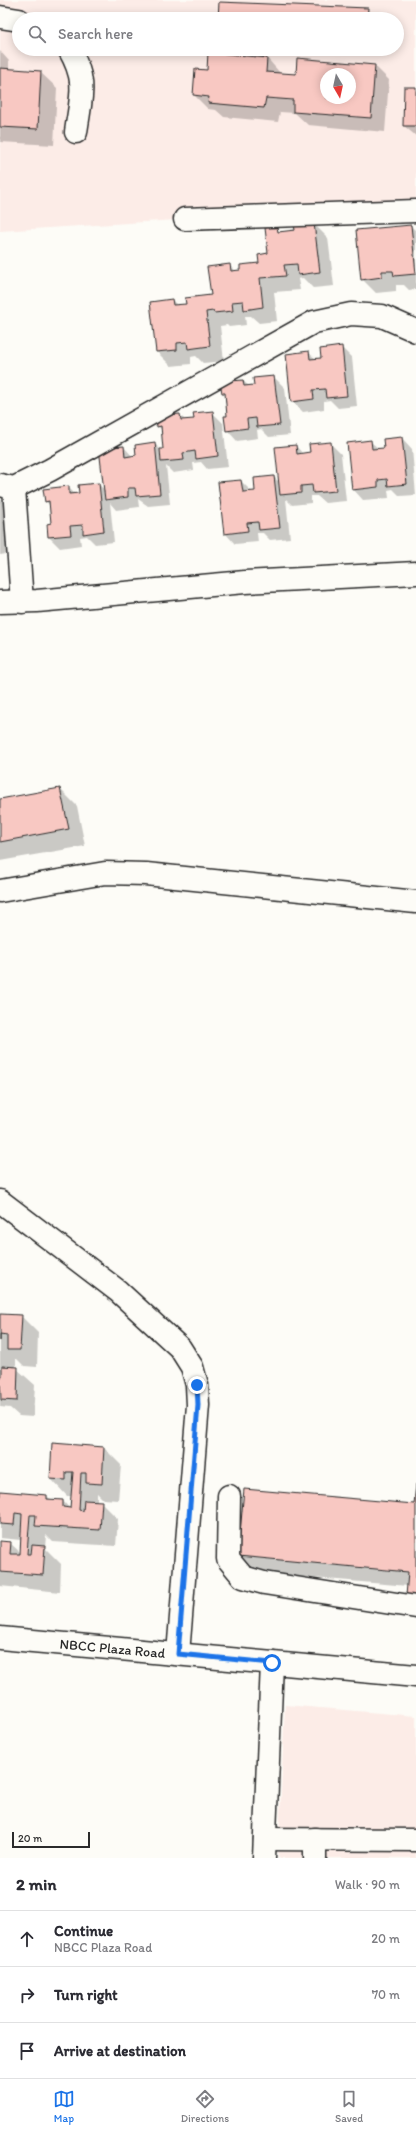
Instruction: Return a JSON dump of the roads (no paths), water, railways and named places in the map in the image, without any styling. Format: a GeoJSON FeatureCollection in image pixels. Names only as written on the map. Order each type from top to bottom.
{"type":"FeatureCollection","features":[{"type":"Feature","properties":{"kind":"street"},"geometry":{"type":"LineString","coordinates":[[0,17],[12,19]]}},
{"type":"Feature","properties":{"kind":"street"},"geometry":{"type":"LineString","coordinates":[[73,56],[78,66],[82,89],[76,132]]}},
{"type":"Feature","properties":{"kind":"street"},"geometry":{"type":"LineString","coordinates":[[185,219],[416,211]]}},
{"type":"Feature","properties":{"kind":"street"},"geometry":{"type":"LineString","coordinates":[[22,602],[7,487],[314,322],[351,314],[382,316],[416,331]]}},
{"type":"Feature","properties":{"kind":"street"},"geometry":{"type":"LineString","coordinates":[[0,602],[22,602],[245,582],[416,573]]}},
{"type":"Feature","properties":{"kind":"street"},"geometry":{"type":"LineString","coordinates":[[0,891],[105,873],[146,874],[416,902]]}},
{"type":"Feature","properties":{"kind":"street"},"geometry":{"type":"LineString","coordinates":[[0,1201],[118,1291],[180,1348],[192,1367],[197,1385],[198,1405],[178,1654]]}},
{"type":"Feature","properties":{"kind":"street"},"geometry":{"type":"LineString","coordinates":[[229,1496],[228,1559],[243,1577],[264,1583],[416,1607]]}},
{"type":"Feature","properties":{"kind":"street","name":"NBCC Plaza Road"},"geometry":{"type":"LineString","coordinates":[[0,1638],[416,1676]]}},
{"type":"Feature","properties":{"kind":"street"},"geometry":{"type":"LineString","coordinates":[[272,1663],[265,1849],[315,1849],[416,1840]]}}]}
